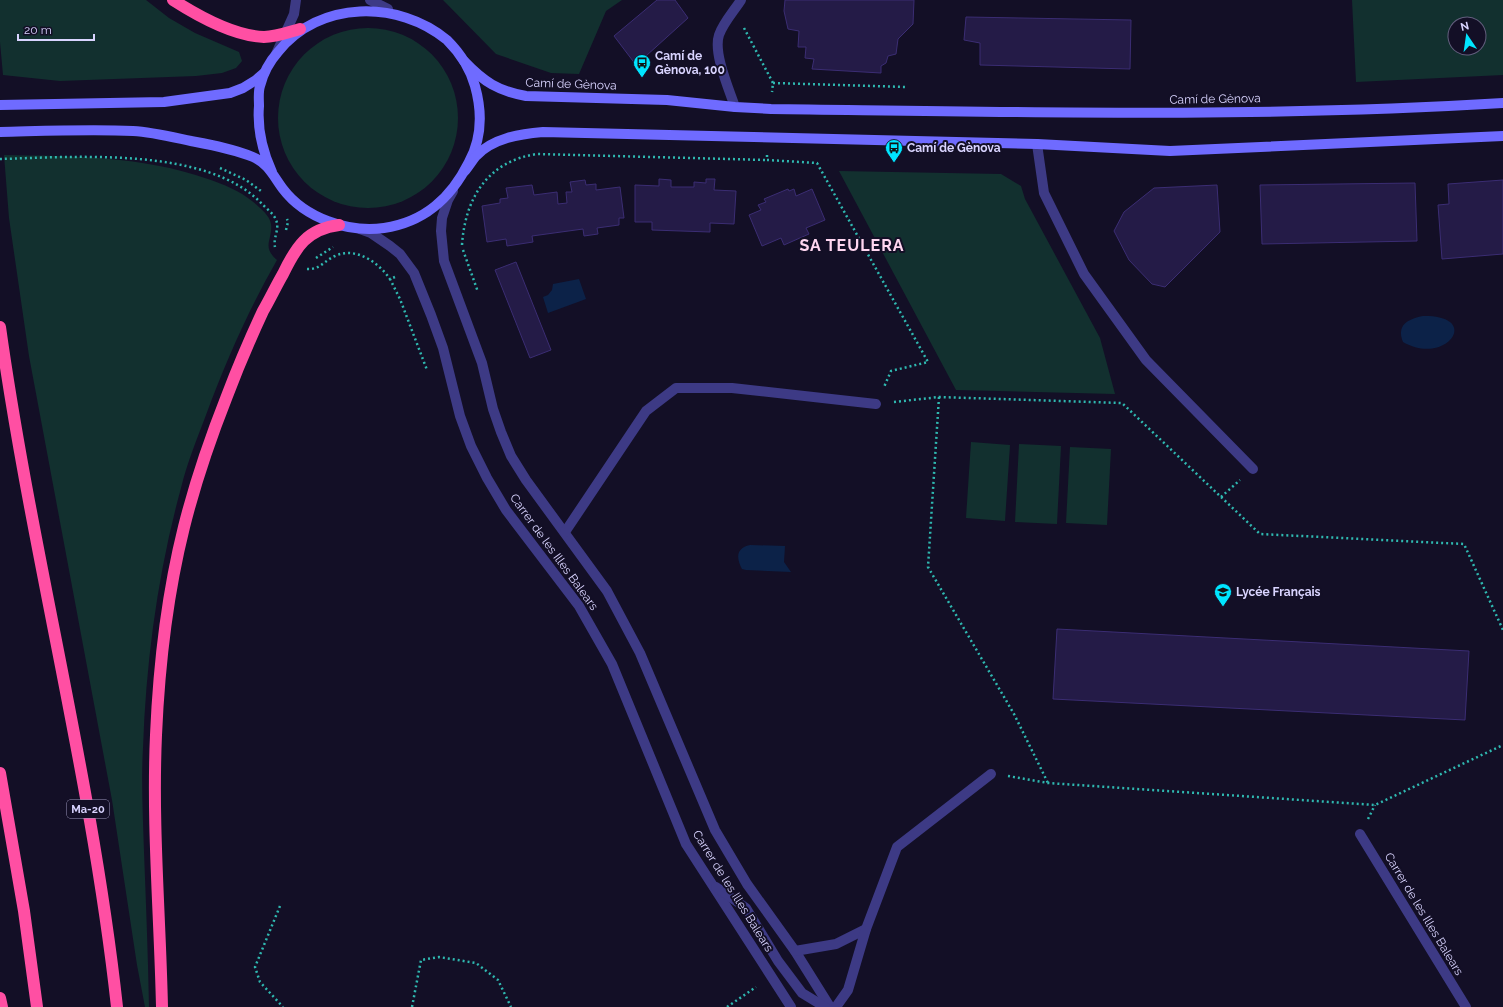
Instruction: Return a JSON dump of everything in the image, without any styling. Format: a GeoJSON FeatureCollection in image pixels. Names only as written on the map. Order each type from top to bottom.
{"type":"FeatureCollection","features":[{"type":"Feature","properties":{"kind":"highway"},"geometry":{"type":"LineString","coordinates":[[172,0],[206,19],[238,32],[254,36],[265,37],[285,34],[300,29]]}},
{"type":"Feature","properties":{"kind":"highway"},"geometry":{"type":"LineString","coordinates":[[162,1007],[155,788],[156,743],[159,683],[172,588],[184,527],[199,473],[236,372],[289,261],[297,248],[310,235],[322,228],[339,225]]}},
{"type":"Feature","properties":{"kind":"highway","name":"Ma-20"},"geometry":{"type":"LineString","coordinates":[[0,327],[26,485],[66,690],[95,850],[117,1007]]}},
{"type":"Feature","properties":{"kind":"highway"},"geometry":{"type":"LineString","coordinates":[[0,773],[24,911],[37,1007]]}},
{"type":"Feature","properties":{"kind":"highway"},"geometry":{"type":"LineString","coordinates":[[0,998],[2,1007]]}},
{"type":"Feature","properties":{"kind":"street"},"geometry":{"type":"LineString","coordinates":[[272,172],[264,151],[258,121],[259,87],[294,14],[296,0]]}},
{"type":"Feature","properties":{"kind":"street"},"geometry":{"type":"LineString","coordinates":[[370,0],[388,9]]}},
{"type":"Feature","properties":{"kind":"street"},"geometry":{"type":"LineString","coordinates":[[735,108],[718,53],[717,43],[720,33],[740,0]]}},
{"type":"Feature","properties":{"kind":"street"},"geometry":{"type":"LineString","coordinates":[[275,55],[300,29],[316,20],[338,11],[368,7],[388,9],[406,14],[424,22],[439,32],[453,46],[464,61],[475,85],[480,116],[479,135],[474,153],[465,171]]}},
{"type":"Feature","properties":{"kind":"street","name":"Camí de Gènova"},"geometry":{"type":"LineString","coordinates":[[464,61],[478,75],[490,84],[513,94],[543,97],[667,100],[735,108],[1189,113],[1442,107],[1503,103]]}},
{"type":"Feature","properties":{"kind":"street"},"geometry":{"type":"LineString","coordinates":[[0,105],[164,102],[212,96],[230,93],[243,88],[256,80],[266,70]]}},
{"type":"Feature","properties":{"kind":"street"},"geometry":{"type":"LineString","coordinates":[[0,132],[135,131],[209,144],[252,156],[265,164],[292,199],[308,211],[339,225],[356,228],[383,228],[412,221],[429,212],[443,200],[455,187],[477,155],[487,148],[511,137],[543,132],[769,139],[1037,144],[1170,151],[1503,136]]}},
{"type":"Feature","properties":{"kind":"street"},"geometry":{"type":"LineString","coordinates":[[1037,144],[1044,193],[1084,274],[1146,360],[1253,469]]}},
{"type":"Feature","properties":{"kind":"street","name":"Carrer de les Illes Balears"},"geometry":{"type":"LineString","coordinates":[[455,187],[448,200],[442,218],[442,246],[446,269],[478,349],[493,409],[511,456],[526,480],[607,591],[640,653],[715,830],[747,884],[795,951],[830,1007]]}},
{"type":"Feature","properties":{"kind":"street","name":"Carrer de les Illes Balears"},"geometry":{"type":"LineString","coordinates":[[356,228],[371,233],[390,246],[400,254],[414,273],[443,348],[460,416],[487,478],[506,510],[579,606],[612,664],[686,844],[791,1007]]}},
{"type":"Feature","properties":{"kind":"street","name":"Carrer de les Illes Balears"},"geometry":{"type":"LineString","coordinates":[[565,532],[646,411],[676,388],[732,388],[876,404]]}},
{"type":"Feature","properties":{"kind":"street"},"geometry":{"type":"LineString","coordinates":[[836,1007],[848,990],[866,929],[897,847],[990,774]]}},
{"type":"Feature","properties":{"kind":"street","name":"Carrer de les Illes Balears"},"geometry":{"type":"LineString","coordinates":[[1360,834],[1466,1007]]}},
{"type":"Feature","properties":{"kind":"street"},"geometry":{"type":"LineString","coordinates":[[712,885],[746,908],[778,961],[802,993],[825,1007]]}},
{"type":"Feature","properties":{"kind":"street"},"geometry":{"type":"LineString","coordinates":[[795,951],[836,944],[866,929]]}},
{"type":"Feature","properties":{"kind":"path"},"geometry":{"type":"LineString","coordinates":[[744,28],[773,83],[771,109]]}},
{"type":"Feature","properties":{"kind":"path"},"geometry":{"type":"LineString","coordinates":[[773,83],[906,87]]}},
{"type":"Feature","properties":{"kind":"path"},"geometry":{"type":"LineString","coordinates":[[767,160],[769,139]]}},
{"type":"Feature","properties":{"kind":"path"},"geometry":{"type":"LineString","coordinates":[[478,292],[463,249],[466,220],[476,192],[494,171],[514,159],[537,154],[767,160],[817,163],[928,362],[891,371],[876,404]]}},
{"type":"Feature","properties":{"kind":"path"},"geometry":{"type":"LineString","coordinates":[[0,159],[128,158],[160,161],[195,168],[222,178],[244,189],[252,195],[277,221],[278,229],[274,238],[275,248],[280,255],[289,261],[300,267],[311,269],[322,266],[337,255],[357,255],[375,263],[390,279]]}},
{"type":"Feature","properties":{"kind":"path"},"geometry":{"type":"LineString","coordinates":[[876,404],[939,397],[1122,404],[1260,534],[1464,544],[1503,630]]}},
{"type":"Feature","properties":{"kind":"path"},"geometry":{"type":"LineString","coordinates":[[939,397],[928,567],[1014,714],[1048,783]]}},
{"type":"Feature","properties":{"kind":"path"},"geometry":{"type":"LineString","coordinates":[[1221,497],[1253,469]]}},
{"type":"Feature","properties":{"kind":"path"},"geometry":{"type":"LineString","coordinates":[[990,774],[1048,783],[1375,805],[1503,745]]}},
{"type":"Feature","properties":{"kind":"path"},"geometry":{"type":"LineString","coordinates":[[280,906],[255,967],[260,982],[283,1007]]}},
{"type":"Feature","properties":{"kind":"path"},"geometry":{"type":"LineString","coordinates":[[412,1007],[421,960],[439,957],[476,963],[498,980],[511,1007]]}},
{"type":"Feature","properties":{"kind":"path"},"geometry":{"type":"LineString","coordinates":[[726,1007],[771,977]]}},
{"type":"Feature","properties":{"kind":"green space"},"geometry":{"type":"Polygon","coordinates":[[[0,0],[146,0],[169,18],[195,33],[239,52],[242,61],[236,68],[222,73],[196,76],[60,81],[3,75],[0,42],[0,0]]]}},
{"type":"Feature","properties":{"kind":"green space"},"geometry":{"type":"Polygon","coordinates":[[[443,0],[622,0],[606,11],[579,74],[551,73],[496,54],[443,0]]]}},
{"type":"Feature","properties":{"kind":"green space"},"geometry":{"type":"Polygon","coordinates":[[[1352,0],[1503,0],[1503,75],[1356,82],[1352,0]]]}},
{"type":"Feature","properties":{"kind":"green space"},"geometry":{"type":"Polygon","coordinates":[[[368,28],[386,30],[402,35],[418,43],[432,54],[443,68],[451,84],[456,100],[458,118],[456,136],[451,152],[443,168],[432,182],[418,193],[402,201],[386,206],[368,208],[350,206],[334,201],[318,193],[304,182],[293,168],[285,152],[280,136],[278,118],[280,100],[285,84],[293,68],[304,54],[318,43],[334,35],[350,30],[368,28]]]}},
{"type":"Feature","properties":{"kind":"green space"},"geometry":{"type":"Polygon","coordinates":[[[4,155],[107,159],[183,171],[220,183],[242,194],[263,211],[271,224],[269,247],[272,255],[277,260],[257,297],[230,355],[189,460],[173,520],[154,616],[147,682],[142,774],[149,1007],[145,1007],[137,965],[112,800],[29,356],[9,218],[4,155]]]}},
{"type":"Feature","properties":{"kind":"green space"},"geometry":{"type":"Polygon","coordinates":[[[839,171],[1001,174],[1021,186],[1025,199],[1100,338],[1115,394],[956,390],[839,171]]]}},
{"type":"Feature","properties":{"kind":"green space"},"geometry":{"type":"Polygon","coordinates":[[[971,442],[1010,445],[1005,521],[966,518],[971,442]]]}},
{"type":"Feature","properties":{"kind":"green space"},"geometry":{"type":"Polygon","coordinates":[[[1019,444],[1061,446],[1057,524],[1015,522],[1019,444]]]}},
{"type":"Feature","properties":{"kind":"green space"},"geometry":{"type":"Polygon","coordinates":[[[1070,447],[1111,449],[1107,525],[1066,523],[1070,447]]]}},
{"type":"Feature","properties":{"kind":"water"},"geometry":{"type":"Polygon","coordinates":[[[579,279],[586,299],[548,313],[543,297],[548,295],[552,290],[553,284],[579,279]]]}},
{"type":"Feature","properties":{"kind":"water"},"geometry":{"type":"Polygon","coordinates":[[[1423,316],[1441,318],[1451,323],[1454,330],[1452,338],[1444,344],[1433,348],[1419,348],[1403,342],[1401,336],[1402,327],[1408,321],[1423,316]]]}},
{"type":"Feature","properties":{"kind":"water"},"geometry":{"type":"Polygon","coordinates":[[[750,545],[785,546],[784,562],[791,572],[742,569],[738,554],[742,548],[750,545]]]}},
{"type":"Feature","properties":{"kind":"building"},"geometry":{"type":"Polygon","coordinates":[[[657,0],[675,0],[688,18],[636,65],[614,36],[657,0]]]}},
{"type":"Feature","properties":{"kind":"building"},"geometry":{"type":"Polygon","coordinates":[[[785,0],[914,0],[913,24],[898,39],[896,54],[888,56],[886,63],[881,66],[881,73],[812,69],[814,59],[805,58],[806,47],[798,47],[799,31],[788,29],[784,11],[785,0]]]}},
{"type":"Feature","properties":{"kind":"building"},"geometry":{"type":"Polygon","coordinates":[[[966,17],[1131,20],[1130,69],[980,65],[980,43],[964,40],[966,17]]]}},
{"type":"Feature","properties":{"kind":"building"},"geometry":{"type":"Polygon","coordinates":[[[659,179],[671,180],[671,187],[694,187],[694,182],[706,183],[706,179],[715,179],[714,190],[736,191],[734,224],[710,223],[710,232],[652,230],[652,222],[635,222],[635,185],[659,186],[659,179]]]}},
{"type":"Feature","properties":{"kind":"building"},"geometry":{"type":"Polygon","coordinates":[[[585,180],[586,185],[596,184],[596,190],[620,187],[624,218],[619,218],[619,225],[597,228],[598,234],[584,236],[583,229],[532,236],[533,242],[507,246],[506,239],[487,242],[482,206],[500,203],[500,199],[508,198],[506,188],[532,185],[534,195],[557,192],[558,204],[567,203],[566,192],[572,192],[570,182],[585,180]]]}},
{"type":"Feature","properties":{"kind":"building"},"geometry":{"type":"Polygon","coordinates":[[[1503,180],[1503,254],[1442,259],[1438,205],[1449,204],[1448,184],[1503,180]]]}},
{"type":"Feature","properties":{"kind":"building"},"geometry":{"type":"Polygon","coordinates":[[[1415,183],[1417,241],[1262,244],[1260,185],[1415,183]]]}},
{"type":"Feature","properties":{"kind":"building"},"geometry":{"type":"Polygon","coordinates":[[[1217,185],[1220,232],[1165,287],[1152,284],[1129,260],[1114,231],[1124,212],[1154,188],[1217,185]]]}},
{"type":"Feature","properties":{"kind":"building"},"geometry":{"type":"Polygon","coordinates":[[[788,189],[789,191],[794,189],[796,196],[812,189],[825,220],[806,228],[809,234],[784,245],[781,238],[762,246],[749,215],[761,210],[758,205],[766,202],[764,199],[788,189]]]}},
{"type":"Feature","properties":{"kind":"building"},"geometry":{"type":"Polygon","coordinates":[[[516,262],[551,350],[530,358],[495,270],[516,262]]]}},
{"type":"Feature","properties":{"kind":"building"},"geometry":{"type":"Polygon","coordinates":[[[1057,629],[1469,651],[1465,720],[1053,699],[1057,629]]]}},
{"type":"Feature","properties":{"kind":"place","name":"Camí de Gènova, 100"},"geometry":{"type":"Point","coordinates":[642,78]}},
{"type":"Feature","properties":{"kind":"place","name":"Camí de Gènova"},"geometry":{"type":"Point","coordinates":[894,163]}},
{"type":"Feature","properties":{"kind":"place","name":"Lycée Français"},"geometry":{"type":"Point","coordinates":[1223,607]}},
{"type":"Feature","properties":{"kind":"district","name":"SA TEULERA"},"geometry":{"type":"Point","coordinates":[852,245]}}]}
